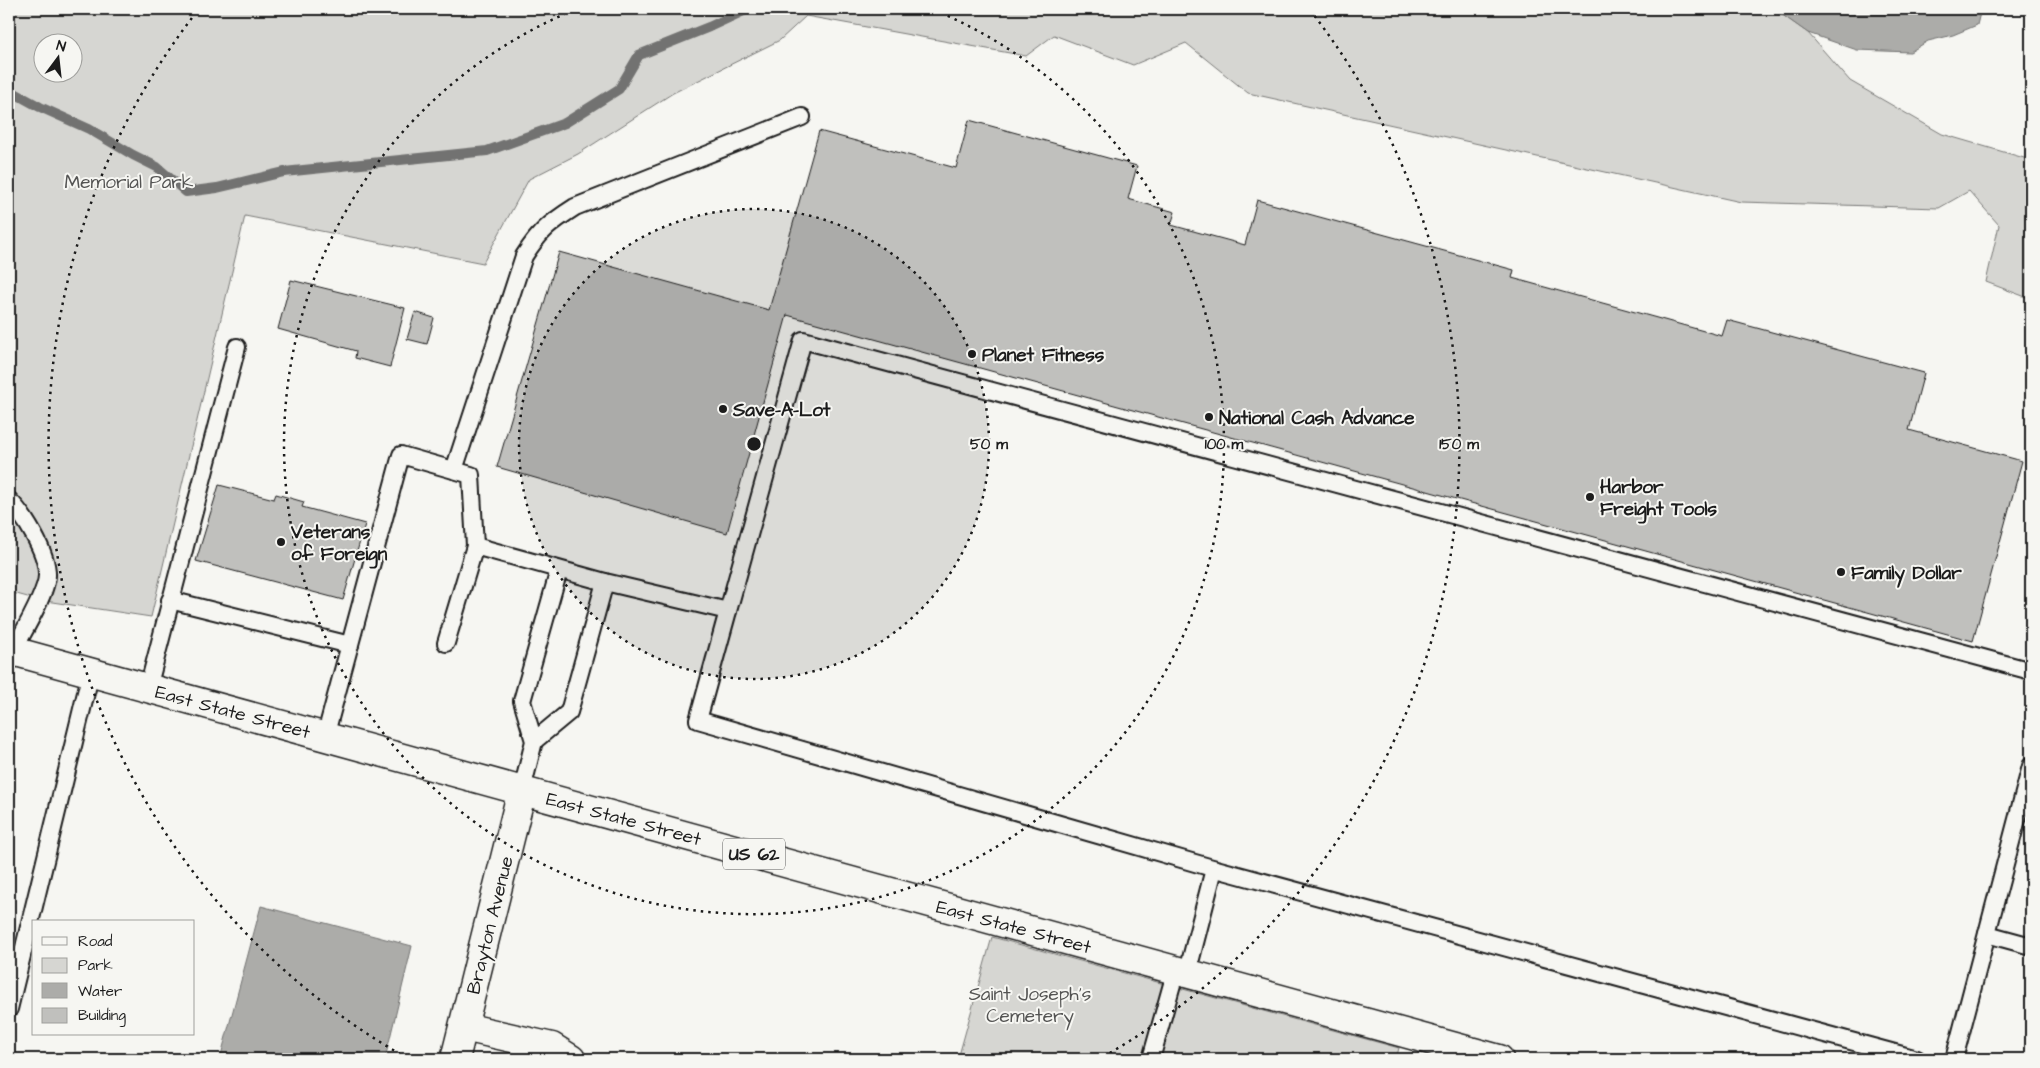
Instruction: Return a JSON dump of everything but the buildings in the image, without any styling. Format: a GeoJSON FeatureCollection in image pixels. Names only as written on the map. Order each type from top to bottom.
{"type":"FeatureCollection","features":[{"type":"Feature","properties":{"kind":"main road","name":"East State Street"},"geometry":{"type":"LineString","coordinates":[[11,650],[1499,1059]]}},
{"type":"Feature","properties":{"kind":"main road","name":"Brayton Avenue"},"geometry":{"type":"LineString","coordinates":[[455,1059],[522,790]]}},
{"type":"Feature","properties":{"kind":"main road"},"geometry":{"type":"LineString","coordinates":[[464,1027],[552,1047],[571,1059]]}},
{"type":"Feature","properties":{"kind":"lane"},"geometry":{"type":"LineString","coordinates":[[454,470],[524,256],[536,237],[550,223],[575,207],[802,117]]}},
{"type":"Feature","properties":{"kind":"lane"},"geometry":{"type":"LineString","coordinates":[[1917,1059],[1214,869],[698,720],[803,340],[2031,671]]}},
{"type":"Feature","properties":{"kind":"lane"},"geometry":{"type":"LineString","coordinates":[[148,688],[237,347]]}},
{"type":"Feature","properties":{"kind":"lane"},"geometry":{"type":"LineString","coordinates":[[325,736],[401,455],[471,475],[475,546],[446,643]]}},
{"type":"Feature","properties":{"kind":"lane"},"geometry":{"type":"LineString","coordinates":[[9,500],[20,511],[40,547],[48,574],[39,600],[11,650]]}},
{"type":"Feature","properties":{"kind":"lane"},"geometry":{"type":"LineString","coordinates":[[475,546],[605,582],[728,611]]}},
{"type":"Feature","properties":{"kind":"lane"},"geometry":{"type":"LineString","coordinates":[[522,790],[534,741],[522,701],[559,570]]}},
{"type":"Feature","properties":{"kind":"lane"},"geometry":{"type":"LineString","coordinates":[[534,741],[569,712],[605,582]]}},
{"type":"Feature","properties":{"kind":"lane"},"geometry":{"type":"LineString","coordinates":[[170,600],[350,645]]}},
{"type":"Feature","properties":{"kind":"lane"},"geometry":{"type":"LineString","coordinates":[[9,1009],[91,672]]}},
{"type":"Feature","properties":{"kind":"lane"},"geometry":{"type":"LineString","coordinates":[[1954,1059],[2031,766]]}},
{"type":"Feature","properties":{"kind":"lane"},"geometry":{"type":"LineString","coordinates":[[1151,1059],[1182,972],[1214,869]]}},
{"type":"Feature","properties":{"kind":"lane"},"geometry":{"type":"LineString","coordinates":[[1987,934],[2031,946]]}},
{"type":"Feature","properties":{"kind":"green space","name":"Memorial Park"},"geometry":{"type":"Polygon","coordinates":[[[9,9],[1774,9],[1808,33],[1850,81],[1942,134],[2031,160],[2031,299],[1986,282],[1999,225],[1969,191],[1939,208],[1741,202],[1248,93],[1186,43],[1133,65],[1054,35],[1026,56],[806,16],[780,40],[673,93],[578,154],[529,179],[483,263],[245,216],[151,617],[39,600],[9,592],[9,9]]]}},
{"type":"Feature","properties":{"kind":"green space","name":"Saint Joseph's Cemetery"},"geometry":{"type":"Polygon","coordinates":[[[992,937],[1399,1048],[1396,1059],[958,1059],[992,937]]]}},
{"type":"Feature","properties":{"kind":"water"},"geometry":{"type":"Polygon","coordinates":[[[1774,9],[1981,9],[1977,25],[1953,35],[1928,41],[1910,52],[1857,50],[1808,33],[1774,9]]]}},
{"type":"Feature","properties":{"kind":"water"},"geometry":{"type":"Polygon","coordinates":[[[261,906],[412,946],[385,1059],[220,1059],[261,906]]]}},
{"type":"Feature","properties":{"kind":"waterway"},"geometry":{"type":"LineString","coordinates":[[9,90],[40,107],[89,129],[157,167],[186,192],[217,188],[284,172],[487,151],[565,123],[619,89],[639,55],[748,9]]}},
{"type":"Feature","properties":{"kind":"place","name":"Planet Fitness"},"geometry":{"type":"Point","coordinates":[972,354]}},
{"type":"Feature","properties":{"kind":"place","name":"Save-A-Lot"},"geometry":{"type":"Point","coordinates":[723,409]}},
{"type":"Feature","properties":{"kind":"place","name":"National Cash Advance"},"geometry":{"type":"Point","coordinates":[1209,417]}},
{"type":"Feature","properties":{"kind":"place","name":"Harbor Freight Tools"},"geometry":{"type":"Point","coordinates":[1590,497]}},
{"type":"Feature","properties":{"kind":"place","name":"Veterans of Foreign"},"geometry":{"type":"Point","coordinates":[281,542]}},
{"type":"Feature","properties":{"kind":"place","name":"Family Dollar"},"geometry":{"type":"Point","coordinates":[1841,572]}}]}
